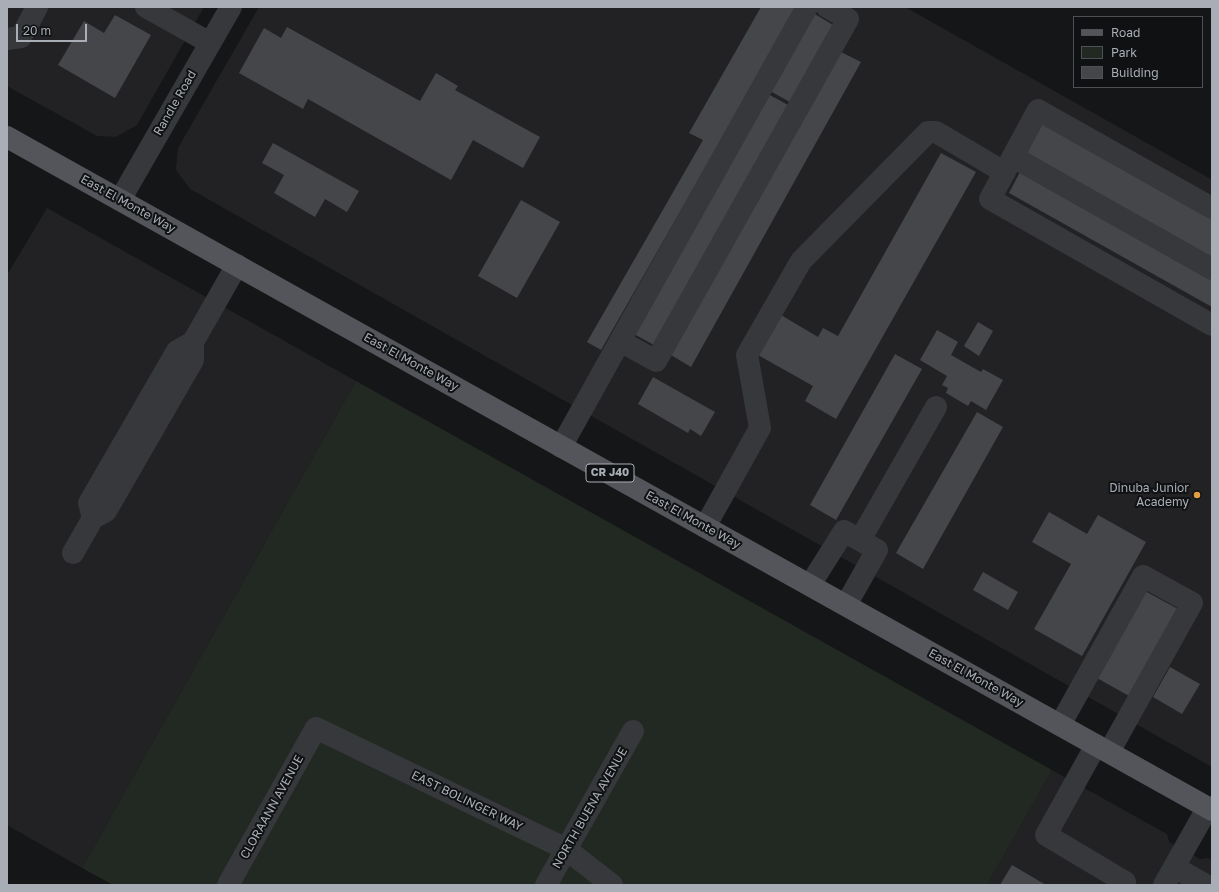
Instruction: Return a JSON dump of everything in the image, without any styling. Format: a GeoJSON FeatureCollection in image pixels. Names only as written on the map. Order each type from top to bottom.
{"type":"FeatureCollection","features":[{"type":"Feature","properties":{"kind":"main road","name":"East El Monte Way"},"geometry":{"type":"LineString","coordinates":[[7,137],[1210,809]]}},
{"type":"Feature","properties":{"kind":"street"},"geometry":{"type":"LineString","coordinates":[[7,39],[21,37],[37,7]]}},
{"type":"Feature","properties":{"kind":"street"},"geometry":{"type":"LineString","coordinates":[[146,7],[210,43]]}},
{"type":"Feature","properties":{"kind":"street","name":"Randle Road"},"geometry":{"type":"LineString","coordinates":[[120,200],[231,7]]}},
{"type":"Feature","properties":{"kind":"street"},"geometry":{"type":"LineString","coordinates":[[561,447],[807,7]]}},
{"type":"Feature","properties":{"kind":"street"},"geometry":{"type":"LineString","coordinates":[[620,341],[656,361],[848,18],[827,7]]}},
{"type":"Feature","properties":{"kind":"street"},"geometry":{"type":"LineString","coordinates":[[1212,208],[1038,110],[990,199],[1212,325]]}},
{"type":"Feature","properties":{"kind":"street"},"geometry":{"type":"LineString","coordinates":[[705,527],[760,428],[747,355],[801,261],[928,132],[936,132],[1009,164],[1212,269]]}},
{"type":"Feature","properties":{"kind":"street"},"geometry":{"type":"LineString","coordinates":[[73,553],[93,518],[89,503],[176,351],[193,342],[237,265]]}},
{"type":"Feature","properties":{"kind":"street"},"geometry":{"type":"LineString","coordinates":[[846,605],[860,540],[936,407]]}},
{"type":"Feature","properties":{"kind":"street"},"geometry":{"type":"LineString","coordinates":[[810,586],[860,540]]}},
{"type":"Feature","properties":{"kind":"street"},"geometry":{"type":"LineString","coordinates":[[1060,725],[1143,576],[1192,604],[1102,749],[1046,834],[1125,882],[1123,885]]}},
{"type":"Feature","properties":{"kind":"street","name":"EAST BOLINGER WAY"},"geometry":{"type":"LineString","coordinates":[[316,728],[566,850],[612,885]]}},
{"type":"Feature","properties":{"kind":"street","name":"CLORAANN AVENUE"},"geometry":{"type":"LineString","coordinates":[[228,885],[316,728]]}},
{"type":"Feature","properties":{"kind":"street","name":"NORTH BUENA AVENUE"},"geometry":{"type":"LineString","coordinates":[[546,885],[633,731]]}},
{"type":"Feature","properties":{"kind":"street"},"geometry":{"type":"LineString","coordinates":[[1206,885],[1171,879],[1210,809]]}},
{"type":"Feature","properties":{"kind":"shaded area"},"geometry":{"type":"Polygon","coordinates":[[[7,7],[204,7],[137,125],[116,137],[97,136],[7,86],[7,7]]]}},
{"type":"Feature","properties":{"kind":"shaded area"},"geometry":{"type":"Polygon","coordinates":[[[259,7],[905,7],[1211,179],[1212,767],[190,189],[176,170],[178,148],[259,7]]]}},
{"type":"Feature","properties":{"kind":"shaded area"},"geometry":{"type":"Polygon","coordinates":[[[47,208],[356,381],[82,868],[7,825],[7,275],[47,208]]]}},
{"type":"Feature","properties":{"kind":"shaded area"},"geometry":{"type":"Polygon","coordinates":[[[1052,770],[1167,834],[1169,842],[1200,859],[1208,858],[1212,860],[1212,885],[987,885],[1052,770]]]}},
{"type":"Feature","properties":{"kind":"green space"},"geometry":{"type":"Polygon","coordinates":[[[356,381],[1052,770],[987,885],[113,885],[82,868],[356,381]]]}},
{"type":"Feature","properties":{"kind":"building"},"geometry":{"type":"Polygon","coordinates":[[[761,7],[797,7],[601,350],[587,342],[703,140],[689,133],[761,7]]]}},
{"type":"Feature","properties":{"kind":"building"},"geometry":{"type":"Polygon","coordinates":[[[813,13],[833,25],[790,102],[770,91],[813,13]]]}},
{"type":"Feature","properties":{"kind":"building"},"geometry":{"type":"Polygon","coordinates":[[[115,15],[151,35],[115,98],[58,65],[84,21],[104,33],[115,15]]]}},
{"type":"Feature","properties":{"kind":"building"},"geometry":{"type":"Polygon","coordinates":[[[287,27],[420,101],[436,73],[458,86],[455,90],[540,137],[523,168],[473,140],[451,180],[308,99],[303,109],[239,73],[264,28],[281,38],[287,27]]]}},
{"type":"Feature","properties":{"kind":"building"},"geometry":{"type":"Polygon","coordinates":[[[841,52],[861,62],[691,367],[671,355],[841,52]]]}},
{"type":"Feature","properties":{"kind":"building"},"geometry":{"type":"Polygon","coordinates":[[[768,94],[788,105],[654,345],[634,334],[768,94]]]}},
{"type":"Feature","properties":{"kind":"building"},"geometry":{"type":"Polygon","coordinates":[[[1043,123],[1212,217],[1212,257],[1027,153],[1043,123]]]}},
{"type":"Feature","properties":{"kind":"building"},"geometry":{"type":"Polygon","coordinates":[[[273,143],[359,191],[347,212],[325,199],[315,217],[274,193],[284,175],[262,163],[273,143]]]}},
{"type":"Feature","properties":{"kind":"building"},"geometry":{"type":"Polygon","coordinates":[[[941,153],[976,172],[836,419],[805,401],[813,386],[758,355],[781,315],[818,337],[823,328],[838,336],[941,153]]]}},
{"type":"Feature","properties":{"kind":"building"},"geometry":{"type":"Polygon","coordinates":[[[1020,172],[1212,280],[1212,307],[1009,193],[1020,172]]]}},
{"type":"Feature","properties":{"kind":"building"},"geometry":{"type":"Polygon","coordinates":[[[521,200],[560,222],[517,298],[478,276],[521,200]]]}},
{"type":"Feature","properties":{"kind":"building"},"geometry":{"type":"Polygon","coordinates":[[[978,322],[993,331],[979,356],[964,346],[978,322]]]}},
{"type":"Feature","properties":{"kind":"building"},"geometry":{"type":"Polygon","coordinates":[[[937,330],[958,342],[951,355],[981,372],[983,369],[1003,380],[986,410],[971,401],[968,406],[946,393],[948,388],[942,385],[947,376],[920,360],[937,330]]]}},
{"type":"Feature","properties":{"kind":"building"},"geometry":{"type":"Polygon","coordinates":[[[895,354],[922,369],[836,520],[810,505],[895,354]]]}},
{"type":"Feature","properties":{"kind":"building"},"geometry":{"type":"Polygon","coordinates":[[[653,377],[715,412],[701,436],[690,429],[688,433],[638,404],[653,377]]]}},
{"type":"Feature","properties":{"kind":"building"},"geometry":{"type":"Polygon","coordinates":[[[977,412],[1003,427],[923,569],[896,553],[977,412]]]}},
{"type":"Feature","properties":{"kind":"building"},"geometry":{"type":"Polygon","coordinates":[[[1049,512],[1087,534],[1098,515],[1146,542],[1082,656],[1034,629],[1071,564],[1032,542],[1049,512]]]}},
{"type":"Feature","properties":{"kind":"building"},"geometry":{"type":"Polygon","coordinates":[[[983,572],[1018,592],[1008,610],[973,590],[983,572]]]}},
{"type":"Feature","properties":{"kind":"building"},"geometry":{"type":"Polygon","coordinates":[[[1145,591],[1178,609],[1129,696],[1097,678],[1145,591]]]}},
{"type":"Feature","properties":{"kind":"building"},"geometry":{"type":"Polygon","coordinates":[[[1170,667],[1200,684],[1182,714],[1153,697],[1170,667]]]}},
{"type":"Feature","properties":{"kind":"building"},"geometry":{"type":"Polygon","coordinates":[[[1012,865],[1046,885],[1000,885],[1012,865]]]}},
{"type":"Feature","properties":{"kind":"place","name":"Dinuba Junior Academy"},"geometry":{"type":"Point","coordinates":[1197,495]}}]}
